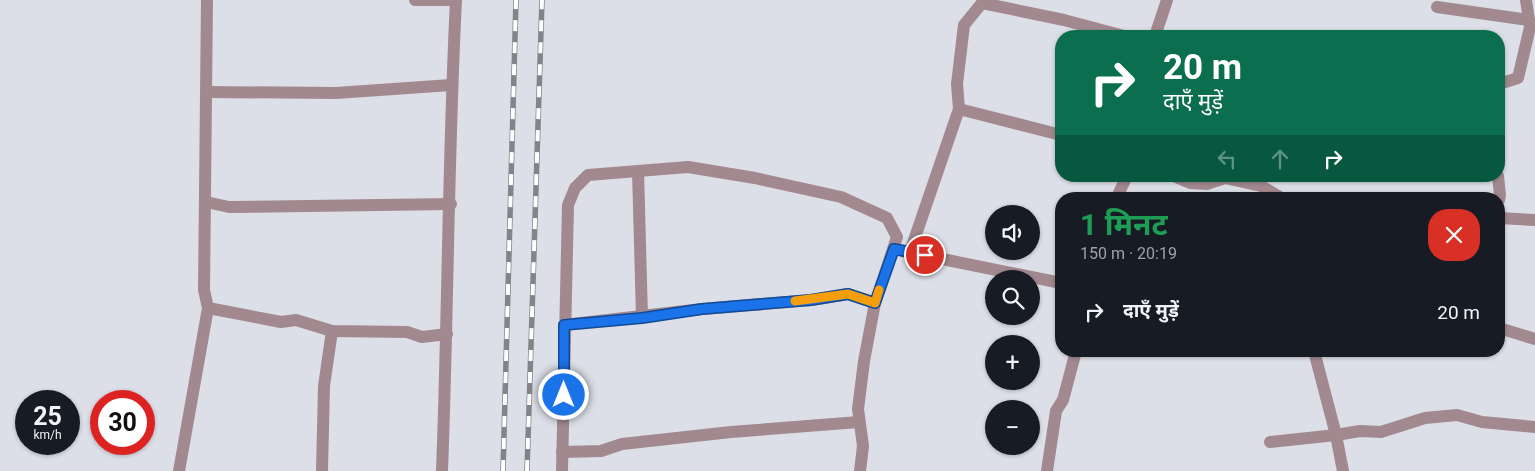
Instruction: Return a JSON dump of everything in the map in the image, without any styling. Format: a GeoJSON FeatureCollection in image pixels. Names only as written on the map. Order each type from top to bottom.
{"type":"FeatureCollection","features":[{"type":"Feature","properties":{"kind":"street"},"geometry":{"type":"LineString","coordinates":[[179,471],[208,308],[204,290],[207,0]]}},
{"type":"Feature","properties":{"kind":"street"},"geometry":{"type":"LineString","coordinates":[[415,0],[456,0],[451,85],[451,204],[442,471]]}},
{"type":"Feature","properties":{"kind":"street"},"geometry":{"type":"LineString","coordinates":[[1157,30],[1168,0]]}},
{"type":"Feature","properties":{"kind":"street"},"geometry":{"type":"LineString","coordinates":[[1505,82],[1518,78],[1531,25],[1526,0]]}},
{"type":"Feature","properties":{"kind":"street"},"geometry":{"type":"LineString","coordinates":[[910,252],[958,109],[957,84],[964,25],[982,2],[1102,30]]}},
{"type":"Feature","properties":{"kind":"street"},"geometry":{"type":"LineString","coordinates":[[1437,7],[1531,25]]}},
{"type":"Feature","properties":{"kind":"street"},"geometry":{"type":"LineString","coordinates":[[207,92],[336,93],[451,85]]}},
{"type":"Feature","properties":{"kind":"street"},"geometry":{"type":"LineString","coordinates":[[958,109],[1055,134]]}},
{"type":"Feature","properties":{"kind":"street"},"geometry":{"type":"LineString","coordinates":[[562,471],[568,205],[574,188],[588,174],[688,167],[755,178],[841,197],[887,218],[897,237],[875,303],[859,399],[862,446],[860,471]]}},
{"type":"Feature","properties":{"kind":"street"},"geometry":{"type":"LineString","coordinates":[[638,171],[642,318]]}},
{"type":"Feature","properties":{"kind":"street"},"geometry":{"type":"LineString","coordinates":[[1244,182],[1262,186],[1272,192]]}},
{"type":"Feature","properties":{"kind":"street"},"geometry":{"type":"LineString","coordinates":[[206,202],[229,207],[451,204]]}},
{"type":"Feature","properties":{"kind":"street"},"geometry":{"type":"LineString","coordinates":[[1505,218],[1535,220]]}},
{"type":"Feature","properties":{"kind":"street"},"geometry":{"type":"LineString","coordinates":[[894,249],[1055,281]]}},
{"type":"Feature","properties":{"kind":"street"},"geometry":{"type":"LineString","coordinates":[[564,325],[642,318],[702,309],[811,300],[848,294],[875,303]]}},
{"type":"Feature","properties":{"kind":"street"},"geometry":{"type":"LineString","coordinates":[[208,308],[281,322],[296,320],[332,331],[407,332],[422,337],[447,334]]}},
{"type":"Feature","properties":{"kind":"street"},"geometry":{"type":"LineString","coordinates":[[1505,330],[1535,339]]}},
{"type":"Feature","properties":{"kind":"street"},"geometry":{"type":"LineString","coordinates":[[322,471],[324,386],[332,331]]}},
{"type":"Feature","properties":{"kind":"street"},"geometry":{"type":"LineString","coordinates":[[1047,471],[1056,411],[1062,400],[1074,357]]}},
{"type":"Feature","properties":{"kind":"street"},"geometry":{"type":"LineString","coordinates":[[1316,357],[1336,435],[1343,471]]}},
{"type":"Feature","properties":{"kind":"street"},"geometry":{"type":"LineString","coordinates":[[1270,442],[1336,435],[1360,430],[1381,432],[1425,418],[1457,415],[1482,422],[1535,427]]}},
{"type":"Feature","properties":{"kind":"street"},"geometry":{"type":"LineString","coordinates":[[562,452],[601,451],[622,444],[731,432],[859,422]]}},
{"type":"Feature","properties":{"kind":"railway"},"geometry":{"type":"LineString","coordinates":[[503,471],[516,0]]}},
{"type":"Feature","properties":{"kind":"railway"},"geometry":{"type":"LineString","coordinates":[[527,471],[542,0]]}},
{"type":"Feature","properties":{"kind":"slow traffic"},"geometry":{"type":"LineString","coordinates":[[795,301],[848,294],[875,303],[879,290]]}},
{"type":"Feature","properties":{"kind":"route"},"geometry":{"type":"LineString","coordinates":[[564,395],[564,325],[642,318],[702,309],[811,300],[848,294],[875,303],[894,249],[925,255]]}}]}
